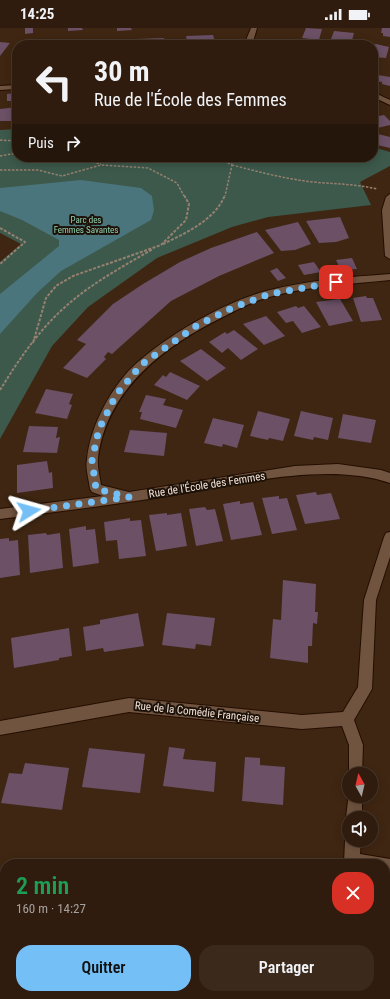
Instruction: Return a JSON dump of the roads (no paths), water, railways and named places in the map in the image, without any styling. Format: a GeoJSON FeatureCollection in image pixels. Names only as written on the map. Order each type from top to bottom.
{"type":"FeatureCollection","features":[{"type":"Feature","properties":{"kind":"street"},"geometry":{"type":"LineString","coordinates":[[248,40],[254,28]]}},
{"type":"Feature","properties":{"kind":"street"},"geometry":{"type":"LineString","coordinates":[[0,88],[12,87]]}},
{"type":"Feature","properties":{"kind":"street"},"geometry":{"type":"LineString","coordinates":[[378,97],[390,103]]}},
{"type":"Feature","properties":{"kind":"street"},"geometry":{"type":"LineString","coordinates":[[390,197],[386,210],[390,256]]}},
{"type":"Feature","properties":{"kind":"street","name":"Rue de l'École des Femmes"},"geometry":{"type":"LineString","coordinates":[[390,277],[313,284],[270,294],[247,301],[196,326],[141,365],[116,395],[99,429],[92,460],[96,489],[129,497],[295,471],[338,469],[381,475],[390,478]]}},
{"type":"Feature","properties":{"kind":"street"},"geometry":{"type":"LineString","coordinates":[[0,514],[129,497]]}},
{"type":"Feature","properties":{"kind":"street"},"geometry":{"type":"LineString","coordinates":[[355,767],[356,745],[347,719],[365,689],[370,600],[390,537]]}},
{"type":"Feature","properties":{"kind":"street","name":"Rue de la Comédie Française"},"geometry":{"type":"LineString","coordinates":[[0,728],[130,705],[302,722],[347,719]]}},
{"type":"Feature","properties":{"kind":"street"},"geometry":{"type":"LineString","coordinates":[[352,859],[353,847]]}},
{"type":"Feature","properties":{"kind":"water"},"geometry":{"type":"Polygon","coordinates":[[[81,180],[141,188],[152,196],[154,210],[151,220],[61,271],[37,293],[0,334],[0,294],[59,246],[59,240],[22,220],[0,211],[0,188],[81,180]]]}},
{"type":"Feature","properties":{"kind":"park label","name":"Parc des Femmes Savantes"},"geometry":{"type":"Point","coordinates":[86,226]}}]}
